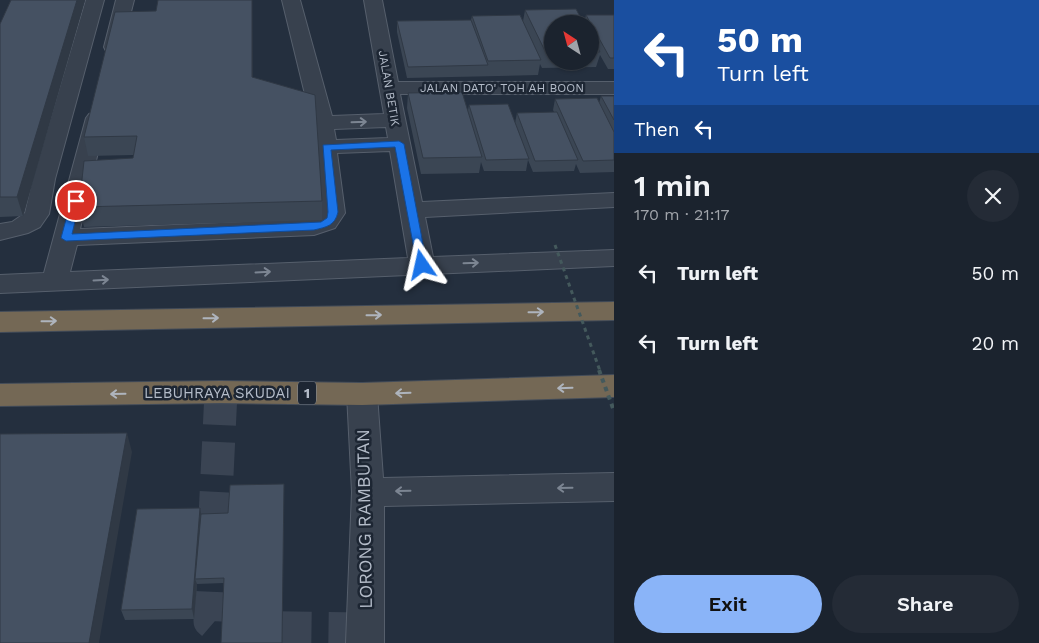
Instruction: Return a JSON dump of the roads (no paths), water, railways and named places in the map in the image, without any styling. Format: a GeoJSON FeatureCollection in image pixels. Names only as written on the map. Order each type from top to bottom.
{"type":"FeatureCollection","features":[{"type":"Feature","properties":{"kind":"highway"},"geometry":{"type":"LineString","coordinates":[[0,322],[614,311]]}},
{"type":"Feature","properties":{"kind":"highway","name":"LEBUHRAYA SKUDAI"},"geometry":{"type":"LineString","coordinates":[[0,395],[221,392],[362,394],[614,386]]}},
{"type":"Feature","properties":{"kind":"street"},"geometry":{"type":"LineString","coordinates":[[0,232],[19,228],[31,222],[37,214],[44,179],[95,0]]}},
{"type":"Feature","properties":{"kind":"street"},"geometry":{"type":"LineString","coordinates":[[109,66],[125,0]]}},
{"type":"Feature","properties":{"kind":"street"},"geometry":{"type":"LineString","coordinates":[[66,238],[314,226],[324,224],[332,219],[333,212],[322,123],[291,0]]}},
{"type":"Feature","properties":{"kind":"street","name":"JALAN BETIK"},"geometry":{"type":"LineString","coordinates":[[373,0],[422,265]]}},
{"type":"Feature","properties":{"kind":"street","name":"JALAN DATO' TOH AH BOON"},"geometry":{"type":"LineString","coordinates":[[389,88],[614,88]]}},
{"type":"Feature","properties":{"kind":"street"},"geometry":{"type":"LineString","coordinates":[[54,282],[102,95]]}},
{"type":"Feature","properties":{"kind":"street"},"geometry":{"type":"LineString","coordinates":[[322,123],[395,120]]}},
{"type":"Feature","properties":{"kind":"street"},"geometry":{"type":"LineString","coordinates":[[326,147],[399,144]]}},
{"type":"Feature","properties":{"kind":"street"},"geometry":{"type":"LineString","coordinates":[[412,210],[614,200]]}},
{"type":"Feature","properties":{"kind":"street"},"geometry":{"type":"LineString","coordinates":[[0,284],[614,258]]}},
{"type":"Feature","properties":{"kind":"street","name":"LORONG RAMBUTAN"},"geometry":{"type":"LineString","coordinates":[[362,394],[368,492],[365,643]]}},
{"type":"Feature","properties":{"kind":"street"},"geometry":{"type":"LineString","coordinates":[[368,492],[614,487]]}},
{"type":"Feature","properties":{"kind":"tunnel"},"geometry":{"type":"LineString","coordinates":[[221,392],[210,621],[217,627],[365,629]]}}]}
